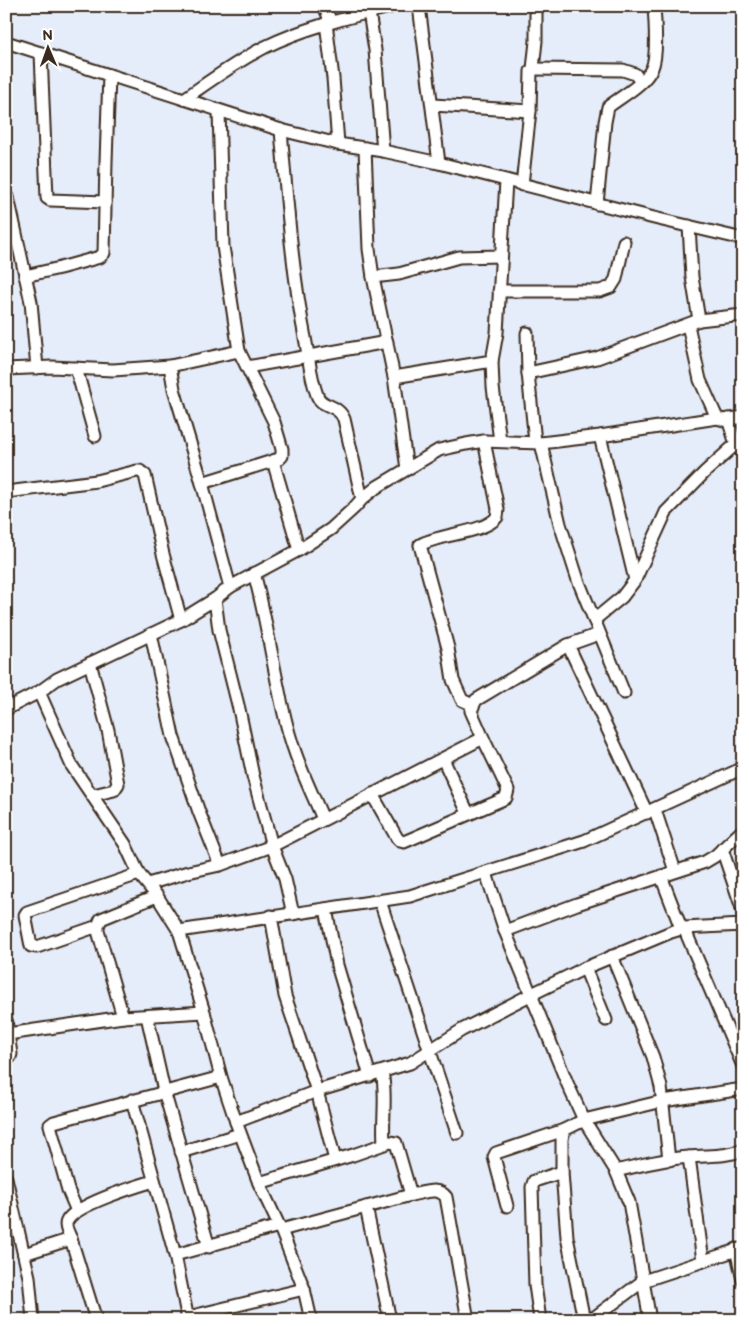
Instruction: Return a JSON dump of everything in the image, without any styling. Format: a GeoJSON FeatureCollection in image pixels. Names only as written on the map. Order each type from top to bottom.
{"type":"FeatureCollection","features":[{"type":"Feature","properties":{"kind":"street"},"geometry":{"type":"LineString","coordinates":[[324,6],[329,22],[338,144]]}},
{"type":"Feature","properties":{"kind":"street"},"geometry":{"type":"LineString","coordinates":[[419,6],[440,163]]}},
{"type":"Feature","properties":{"kind":"street"},"geometry":{"type":"LineString","coordinates":[[522,185],[530,111],[531,71],[533,69],[536,41],[536,6]]}},
{"type":"Feature","properties":{"kind":"street"},"geometry":{"type":"LineString","coordinates":[[597,204],[604,122],[608,107],[641,82],[652,68],[655,50],[654,6]]}},
{"type":"Feature","properties":{"kind":"street"},"geometry":{"type":"LineString","coordinates":[[184,99],[238,62],[266,47],[329,22],[388,7]]}},
{"type":"Feature","properties":{"kind":"street"},"geometry":{"type":"LineString","coordinates":[[369,12],[376,50],[383,151]]}},
{"type":"Feature","properties":{"kind":"street"},"geometry":{"type":"LineString","coordinates":[[6,42],[281,130],[338,144],[440,163],[597,204],[743,239]]}},
{"type":"Feature","properties":{"kind":"street"},"geometry":{"type":"LineString","coordinates":[[41,53],[47,198],[105,202]]}},
{"type":"Feature","properties":{"kind":"street"},"geometry":{"type":"LineString","coordinates":[[533,69],[622,70],[635,74],[641,82]]}},
{"type":"Feature","properties":{"kind":"street"},"geometry":{"type":"LineString","coordinates":[[25,276],[104,255],[109,75]]}},
{"type":"Feature","properties":{"kind":"street"},"geometry":{"type":"LineString","coordinates":[[433,105],[530,111]]}},
{"type":"Feature","properties":{"kind":"street"},"geometry":{"type":"LineString","coordinates":[[202,483],[279,459],[282,456],[282,449],[274,422],[239,350],[222,246],[219,111]]}},
{"type":"Feature","properties":{"kind":"street"},"geometry":{"type":"LineString","coordinates":[[281,130],[299,309],[308,356],[318,397],[323,402],[337,408],[344,419],[362,499]]}},
{"type":"Feature","properties":{"kind":"street"},"geometry":{"type":"LineString","coordinates":[[365,148],[369,249],[394,377],[407,469]]}},
{"type":"Feature","properties":{"kind":"street"},"geometry":{"type":"LineString","coordinates":[[500,441],[493,387],[492,361],[497,332],[506,181]]}},
{"type":"Feature","properties":{"kind":"street"},"geometry":{"type":"LineString","coordinates":[[6,195],[31,302],[37,368]]}},
{"type":"Feature","properties":{"kind":"street"},"geometry":{"type":"LineString","coordinates":[[689,226],[692,277],[699,320]]}},
{"type":"Feature","properties":{"kind":"street"},"geometry":{"type":"LineString","coordinates":[[499,291],[600,291],[612,288],[616,279],[624,242]]}},
{"type":"Feature","properties":{"kind":"street"},"geometry":{"type":"LineString","coordinates":[[373,277],[399,274],[459,257],[501,256]]}},
{"type":"Feature","properties":{"kind":"street"},"geometry":{"type":"LineString","coordinates":[[528,372],[597,358],[699,320],[743,314]]}},
{"type":"Feature","properties":{"kind":"street"},"geometry":{"type":"LineString","coordinates":[[594,620],[622,597],[635,580],[666,512],[705,472],[740,449],[700,380],[688,325]]}},
{"type":"Feature","properties":{"kind":"street"},"geometry":{"type":"LineString","coordinates":[[527,333],[528,372],[538,443],[560,524],[578,580],[624,693]]}},
{"type":"Feature","properties":{"kind":"street"},"geometry":{"type":"LineString","coordinates":[[247,367],[387,342]]}},
{"type":"Feature","properties":{"kind":"street"},"geometry":{"type":"LineString","coordinates":[[6,369],[76,368],[112,370],[170,366],[239,350]]}},
{"type":"Feature","properties":{"kind":"street"},"geometry":{"type":"LineString","coordinates":[[394,377],[492,361]]}},
{"type":"Feature","properties":{"kind":"street"},"geometry":{"type":"LineString","coordinates":[[170,366],[174,389],[230,587]]}},
{"type":"Feature","properties":{"kind":"street"},"geometry":{"type":"LineString","coordinates":[[76,368],[95,436]]}},
{"type":"Feature","properties":{"kind":"street"},"geometry":{"type":"LineString","coordinates":[[6,709],[39,692],[57,678],[181,620],[215,600],[230,587],[299,550],[331,529],[377,487],[439,450],[484,441],[538,443],[743,417]]}},
{"type":"Feature","properties":{"kind":"street"},"geometry":{"type":"LineString","coordinates":[[600,436],[635,580]]}},
{"type":"Feature","properties":{"kind":"street"},"geometry":{"type":"LineString","coordinates":[[473,705],[462,700],[453,680],[448,648],[420,545],[485,526],[497,517],[498,510],[484,441]]}},
{"type":"Feature","properties":{"kind":"street"},"geometry":{"type":"LineString","coordinates":[[273,461],[299,550]]}},
{"type":"Feature","properties":{"kind":"street"},"geometry":{"type":"LineString","coordinates":[[6,492],[97,481],[137,471],[143,473],[181,620]]}},
{"type":"Feature","properties":{"kind":"street"},"geometry":{"type":"LineString","coordinates":[[254,573],[288,728],[304,774],[323,819]]}},
{"type":"Feature","properties":{"kind":"street"},"geometry":{"type":"LineString","coordinates":[[215,600],[219,630],[253,776],[272,846],[286,879],[293,914]]}},
{"type":"Feature","properties":{"kind":"street"},"geometry":{"type":"LineString","coordinates":[[151,634],[173,736],[199,812],[220,865]]}},
{"type":"Feature","properties":{"kind":"street"},"geometry":{"type":"LineString","coordinates":[[372,794],[400,842],[506,798],[508,790],[483,738],[472,710],[473,705],[476,700],[568,645],[600,634]]}},
{"type":"Feature","properties":{"kind":"street"},"geometry":{"type":"LineString","coordinates":[[568,645],[651,811],[675,871]]}},
{"type":"Feature","properties":{"kind":"street"},"geometry":{"type":"LineString","coordinates":[[90,663],[108,730],[118,784],[114,790],[92,795]]}},
{"type":"Feature","properties":{"kind":"street"},"geometry":{"type":"LineString","coordinates":[[39,692],[72,766],[125,844],[139,874],[157,896],[178,931],[204,1012],[221,1077],[240,1134],[304,1289],[311,1320]]}},
{"type":"Feature","properties":{"kind":"street"},"geometry":{"type":"LineString","coordinates":[[148,884],[220,865],[272,846],[483,738]]}},
{"type":"Feature","properties":{"kind":"street"},"geometry":{"type":"LineString","coordinates":[[443,759],[468,813]]}},
{"type":"Feature","properties":{"kind":"street"},"geometry":{"type":"LineString","coordinates":[[178,931],[410,896],[584,841],[743,768]]}},
{"type":"Feature","properties":{"kind":"street"},"geometry":{"type":"LineString","coordinates":[[505,931],[705,862],[743,830]]}},
{"type":"Feature","properties":{"kind":"street"},"geometry":{"type":"LineString","coordinates":[[722,849],[743,911]]}},
{"type":"Feature","properties":{"kind":"street"},"geometry":{"type":"LineString","coordinates":[[486,873],[505,931],[530,995],[584,1120],[616,1171],[629,1202],[650,1320]]}},
{"type":"Feature","properties":{"kind":"street"},"geometry":{"type":"LineString","coordinates":[[98,926],[33,947],[31,946],[24,915],[27,912],[139,874]]}},
{"type":"Feature","properties":{"kind":"street"},"geometry":{"type":"LineString","coordinates":[[661,876],[743,1066]]}},
{"type":"Feature","properties":{"kind":"street"},"geometry":{"type":"LineString","coordinates":[[123,1017],[98,926],[102,919],[157,896]]}},
{"type":"Feature","properties":{"kind":"street"},"geometry":{"type":"LineString","coordinates":[[380,901],[428,1053],[457,1133]]}},
{"type":"Feature","properties":{"kind":"street"},"geometry":{"type":"LineString","coordinates":[[326,909],[336,965],[370,1076]]}},
{"type":"Feature","properties":{"kind":"street"},"geometry":{"type":"LineString","coordinates":[[271,916],[285,996],[316,1091],[335,1160]]}},
{"type":"Feature","properties":{"kind":"street"},"geometry":{"type":"LineString","coordinates":[[236,1122],[316,1091],[410,1063],[462,1030],[530,995],[612,956],[682,928],[743,925]]}},
{"type":"Feature","properties":{"kind":"street"},"geometry":{"type":"LineString","coordinates":[[612,956],[653,1056],[661,1087],[670,1160]]}},
{"type":"Feature","properties":{"kind":"street"},"geometry":{"type":"LineString","coordinates":[[585,968],[606,1020]]}},
{"type":"Feature","properties":{"kind":"street"},"geometry":{"type":"LineString","coordinates":[[8,1034],[123,1017],[204,1012]]}},
{"type":"Feature","properties":{"kind":"street"},"geometry":{"type":"LineString","coordinates":[[147,1016],[164,1091],[209,1247]]}},
{"type":"Feature","properties":{"kind":"street"},"geometry":{"type":"LineString","coordinates":[[6,1020],[11,1054],[10,1058],[6,1060]]}},
{"type":"Feature","properties":{"kind":"street"},"geometry":{"type":"LineString","coordinates":[[382,1072],[385,1086],[384,1143]]}},
{"type":"Feature","properties":{"kind":"street"},"geometry":{"type":"LineString","coordinates":[[77,1211],[68,1190],[50,1126],[54,1122],[221,1077]]}},
{"type":"Feature","properties":{"kind":"street"},"geometry":{"type":"LineString","coordinates":[[507,1206],[494,1157],[496,1153],[564,1130],[584,1120],[663,1101],[743,1089]]}},
{"type":"Feature","properties":{"kind":"street"},"geometry":{"type":"LineString","coordinates":[[132,1100],[175,1255],[188,1318],[304,1289]]}},
{"type":"Feature","properties":{"kind":"street"},"geometry":{"type":"LineString","coordinates":[[564,1130],[562,1139],[562,1172],[567,1237],[584,1320]]}},
{"type":"Feature","properties":{"kind":"street"},"geometry":{"type":"LineString","coordinates":[[181,1152],[240,1134]]}},
{"type":"Feature","properties":{"kind":"street"},"geometry":{"type":"LineString","coordinates":[[259,1183],[390,1142],[396,1143],[411,1195]]}},
{"type":"Feature","properties":{"kind":"street"},"geometry":{"type":"LineString","coordinates":[[616,1171],[638,1165],[689,1157],[718,1156],[743,1150]]}},
{"type":"Feature","properties":{"kind":"street"},"geometry":{"type":"LineString","coordinates":[[689,1157],[703,1261]]}},
{"type":"Feature","properties":{"kind":"street"},"geometry":{"type":"LineString","coordinates":[[540,1320],[535,1285],[532,1187],[534,1182],[562,1172]]}},
{"type":"Feature","properties":{"kind":"street"},"geometry":{"type":"LineString","coordinates":[[6,1178],[11,1221],[24,1254],[29,1277],[33,1320]]}},
{"type":"Feature","properties":{"kind":"street"},"geometry":{"type":"LineString","coordinates":[[96,1320],[70,1239],[66,1225],[67,1220],[77,1211],[113,1194],[154,1181]]}},
{"type":"Feature","properties":{"kind":"street"},"geometry":{"type":"LineString","coordinates":[[175,1255],[411,1195],[439,1191],[446,1197],[468,1320]]}},
{"type":"Feature","properties":{"kind":"street"},"geometry":{"type":"LineString","coordinates":[[366,1207],[390,1320]]}},
{"type":"Feature","properties":{"kind":"street"},"geometry":{"type":"LineString","coordinates":[[24,1254],[70,1239]]}},
{"type":"Feature","properties":{"kind":"street"},"geometry":{"type":"LineString","coordinates":[[591,1320],[644,1281],[739,1249],[743,1280]]}}]}
